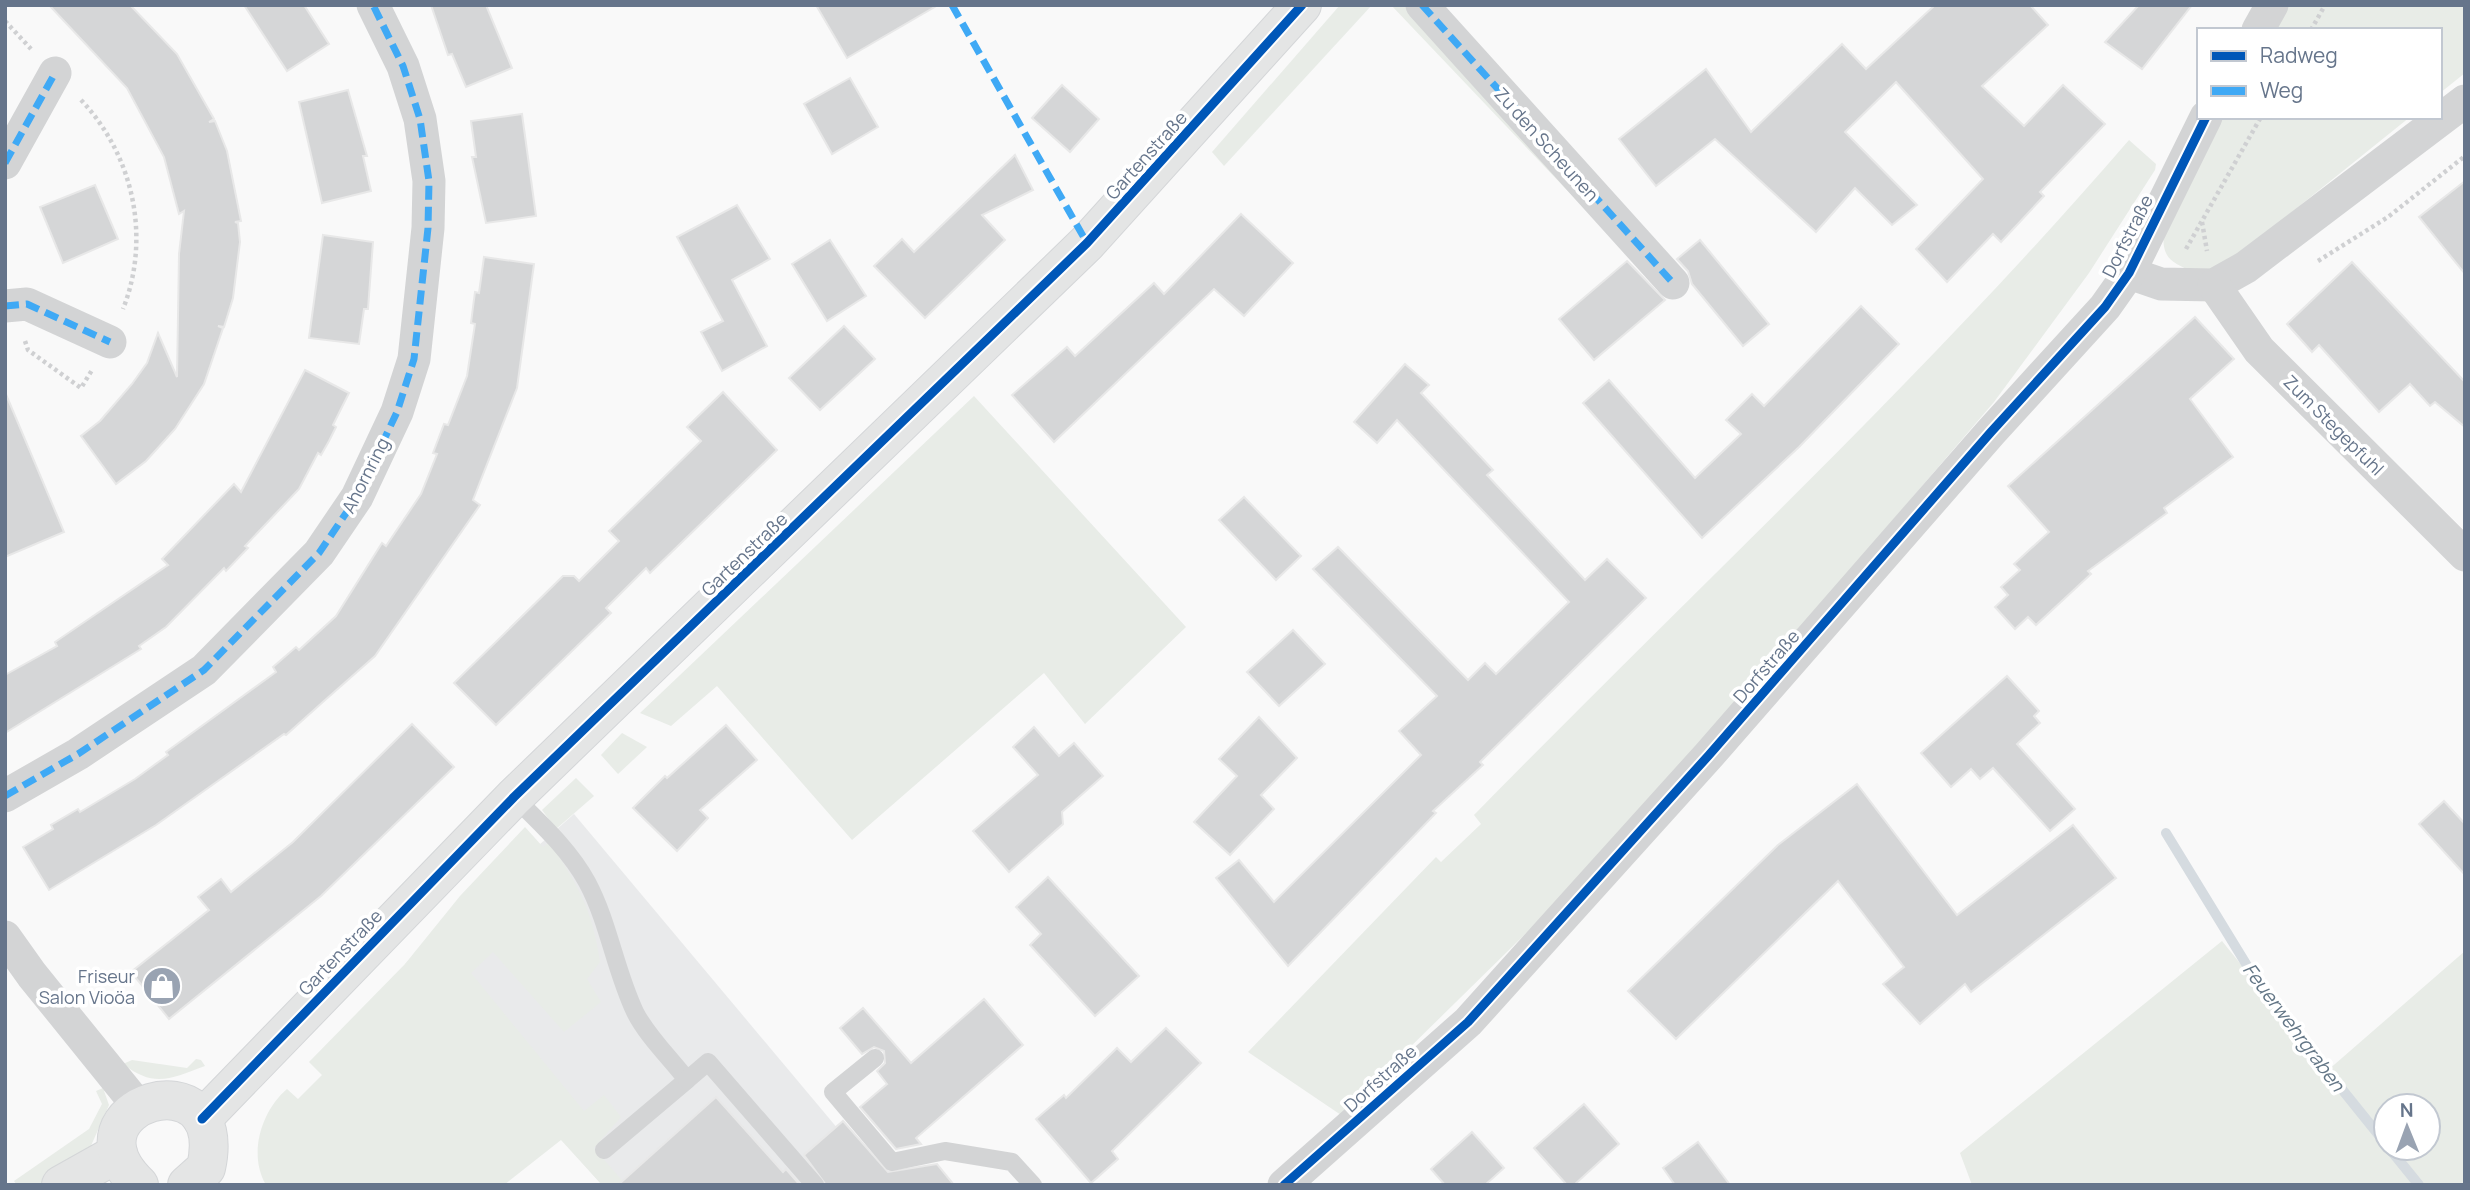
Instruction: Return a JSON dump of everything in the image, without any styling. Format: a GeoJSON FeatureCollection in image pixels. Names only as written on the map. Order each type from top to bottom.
{"type":"FeatureCollection","features":[{"type":"Feature","properties":{"kind":"street","name":"Ahornring"},"geometry":{"type":"LineString","coordinates":[[5,796],[78,754],[204,670],[319,553],[357,498],[397,412],[414,359],[428,228],[429,181],[420,119],[403,66],[373,5]]}},
{"type":"Feature","properties":{"kind":"street","name":"Gartenstraße"},"geometry":{"type":"LineString","coordinates":[[202,1119],[514,797],[1087,243],[1302,5]]}},
{"type":"Feature","properties":{"kind":"street","name":"Zu den Scheunen"},"geometry":{"type":"LineString","coordinates":[[1422,5],[1673,283]]}},
{"type":"Feature","properties":{"kind":"street"},"geometry":{"type":"LineString","coordinates":[[2259,28],[2272,5]]}},
{"type":"Feature","properties":{"kind":"street"},"geometry":{"type":"LineString","coordinates":[[5,163],[55,73]]}},
{"type":"Feature","properties":{"kind":"street"},"geometry":{"type":"LineString","coordinates":[[2442,118],[2465,101]]}},
{"type":"Feature","properties":{"kind":"street","name":"Dorfstraße"},"geometry":{"type":"LineString","coordinates":[[1284,1185],[1468,1022],[1709,755],[1991,432],[2105,307],[2129,273],[2205,119]]}},
{"type":"Feature","properties":{"kind":"street"},"geometry":{"type":"LineString","coordinates":[[2214,285],[2246,267],[2441,119]]}},
{"type":"Feature","properties":{"kind":"street","name":"Dorfstraße"},"geometry":{"type":"LineString","coordinates":[[2129,273],[2161,284],[2214,285]]}},
{"type":"Feature","properties":{"kind":"street","name":"Zum Stegepfuhl"},"geometry":{"type":"LineString","coordinates":[[2214,285],[2259,350],[2465,555]]}},
{"type":"Feature","properties":{"kind":"street"},"geometry":{"type":"LineString","coordinates":[[8,305],[27,304],[110,342]]}},
{"type":"Feature","properties":{"kind":"street"},"geometry":{"type":"LineString","coordinates":[[5,937],[32,975],[138,1106]]}},
{"type":"Feature","properties":{"kind":"street"},"geometry":{"type":"LineString","coordinates":[[139,1185],[125,1172],[118,1153],[119,1132],[129,1114],[138,1106],[156,1099],[177,1101],[191,1108],[202,1119],[210,1140],[204,1179]]}},
{"type":"Feature","properties":{"kind":"street"},"geometry":{"type":"LineString","coordinates":[[61,1185],[118,1153]]}},
{"type":"Feature","properties":{"kind":"lane"},"geometry":{"type":"LineString","coordinates":[[514,797],[562,846],[586,880],[604,917],[618,969],[636,1014],[687,1080]]}},
{"type":"Feature","properties":{"kind":"lane"},"geometry":{"type":"LineString","coordinates":[[875,1058],[833,1092],[892,1162],[945,1151],[1012,1161],[1033,1185]]}},
{"type":"Feature","properties":{"kind":"lane"},"geometry":{"type":"LineString","coordinates":[[604,1150],[708,1062],[815,1185]]}},
{"type":"Feature","properties":{"kind":"path"},"geometry":{"type":"LineString","coordinates":[[2312,28],[2325,5]]}},
{"type":"Feature","properties":{"kind":"path"},"geometry":{"type":"LineString","coordinates":[[5,21],[101,124],[116,149],[132,192],[137,240],[134,281],[110,342],[80,388],[29,350],[8,305]]}},
{"type":"Feature","properties":{"kind":"path"},"geometry":{"type":"LineString","coordinates":[[2161,284],[2176,267],[2260,119]]}},
{"type":"Feature","properties":{"kind":"path"},"geometry":{"type":"LineString","coordinates":[[2306,267],[2388,217],[2465,156]]}},
{"type":"Feature","properties":{"kind":"shaded area"},"geometry":{"type":"Polygon","coordinates":[[[1340,5],[1372,5],[1224,166],[1212,152],[1340,5]]]}},
{"type":"Feature","properties":{"kind":"shaded area"},"geometry":{"type":"Polygon","coordinates":[[[1391,5],[1412,5],[1621,247],[1391,5]]]}},
{"type":"Feature","properties":{"kind":"shaded area"},"geometry":{"type":"Polygon","coordinates":[[[2283,5],[2465,5],[2465,73],[2442,91],[2442,28],[2270,28],[2283,5]]]}},
{"type":"Feature","properties":{"kind":"shaded area"},"geometry":{"type":"Polygon","coordinates":[[[2219,119],[2408,119],[2225,266],[2195,273],[2173,262],[2164,247],[2164,229],[2219,119]]]}},
{"type":"Feature","properties":{"kind":"shaded area"},"geometry":{"type":"Polygon","coordinates":[[[2129,140],[2156,164],[2155,170],[2089,273],[1994,402],[1714,729],[1569,891],[1341,1115],[1248,1052],[1436,857],[1441,862],[1481,824],[1474,815],[1889,399],[2051,228],[2129,140]]]}},
{"type":"Feature","properties":{"kind":"shaded area"},"geometry":{"type":"Polygon","coordinates":[[[974,396],[1186,627],[1085,724],[1044,673],[852,840],[717,686],[671,726],[640,713],[974,396]]]}},
{"type":"Feature","properties":{"kind":"shaded area"},"geometry":{"type":"Polygon","coordinates":[[[622,733],[647,747],[618,774],[601,755],[622,733]]]}},
{"type":"Feature","properties":{"kind":"shaded area"},"geometry":{"type":"Polygon","coordinates":[[[576,778],[594,796],[556,829],[542,810],[576,778]]]}},
{"type":"Feature","properties":{"kind":"shaded area"},"geometry":{"type":"Polygon","coordinates":[[[574,814],[885,1185],[602,1185],[405,964],[574,814]]]}},
{"type":"Feature","properties":{"kind":"shaded area"},"geometry":{"type":"Polygon","coordinates":[[[525,827],[543,847],[550,842],[583,899],[593,927],[600,962],[587,979],[601,1002],[564,1032],[493,952],[471,973],[584,1111],[604,1095],[621,1117],[594,1148],[626,1185],[602,1185],[561,1140],[504,1185],[266,1185],[258,1160],[258,1147],[264,1121],[270,1109],[287,1089],[298,1099],[322,1075],[309,1062],[405,964],[460,896],[525,827]]]}},
{"type":"Feature","properties":{"kind":"shaded area"},"geometry":{"type":"Polygon","coordinates":[[[2222,941],[2327,1071],[2465,951],[2465,1185],[1972,1185],[1960,1153],[2222,941]]]}},
{"type":"Feature","properties":{"kind":"shaded area"},"geometry":{"type":"Polygon","coordinates":[[[196,1059],[201,1060],[205,1066],[162,1079],[144,1076],[123,1064],[132,1060],[187,1068],[196,1059]]]}},
{"type":"Feature","properties":{"kind":"shaded area"},"geometry":{"type":"Polygon","coordinates":[[[103,1088],[109,1105],[90,1148],[40,1185],[17,1185],[14,1181],[89,1129],[102,1104],[96,1091],[103,1088]]]}},
{"type":"Feature","properties":{"kind":"building"},"geometry":{"type":"Polygon","coordinates":[[[49,5],[130,5],[177,54],[214,119],[209,122],[215,121],[227,151],[241,221],[235,222],[238,223],[240,242],[233,298],[224,327],[218,326],[223,328],[204,384],[175,429],[146,461],[116,484],[81,436],[100,421],[132,384],[147,363],[158,333],[177,377],[179,254],[184,211],[179,214],[164,157],[127,88],[49,5]]]}},
{"type":"Feature","properties":{"kind":"building"},"geometry":{"type":"Polygon","coordinates":[[[244,5],[304,5],[329,44],[287,71],[244,5]]]}},
{"type":"Feature","properties":{"kind":"building"},"geometry":{"type":"Polygon","coordinates":[[[431,5],[486,5],[512,68],[466,87],[452,54],[448,55],[431,5]]]}},
{"type":"Feature","properties":{"kind":"building"},"geometry":{"type":"Polygon","coordinates":[[[816,5],[938,5],[847,58],[816,5]]]}},
{"type":"Feature","properties":{"kind":"building"},"geometry":{"type":"Polygon","coordinates":[[[1935,5],[2030,5],[2048,25],[1982,86],[2024,126],[2063,85],[2105,124],[2040,192],[2044,196],[2001,242],[1993,234],[1947,282],[1916,249],[1983,179],[1896,82],[1845,132],[1917,205],[1892,225],[1855,188],[1816,232],[1715,139],[1656,186],[1619,139],[1706,69],[1751,132],[1842,44],[1866,69],[1935,5]]]}},
{"type":"Feature","properties":{"kind":"building"},"geometry":{"type":"Polygon","coordinates":[[[2139,5],[2192,5],[2142,69],[2105,42],[2139,5]]]}},
{"type":"Feature","properties":{"kind":"building"},"geometry":{"type":"Polygon","coordinates":[[[850,78],[878,127],[832,154],[804,104],[850,78]]]}},
{"type":"Feature","properties":{"kind":"building"},"geometry":{"type":"Polygon","coordinates":[[[1062,85],[1099,119],[1070,152],[1032,118],[1062,85]]]}},
{"type":"Feature","properties":{"kind":"building"},"geometry":{"type":"Polygon","coordinates":[[[348,90],[367,156],[363,156],[371,191],[322,203],[299,102],[348,90]]]}},
{"type":"Feature","properties":{"kind":"building"},"geometry":{"type":"Polygon","coordinates":[[[522,114],[536,216],[486,223],[472,157],[476,157],[471,121],[522,114]]]}},
{"type":"Feature","properties":{"kind":"building"},"geometry":{"type":"Polygon","coordinates":[[[1015,155],[1033,190],[982,215],[1005,240],[925,318],[874,266],[902,239],[914,252],[1015,155]]]}},
{"type":"Feature","properties":{"kind":"building"},"geometry":{"type":"Polygon","coordinates":[[[2465,181],[2465,274],[2419,217],[2465,181]]]}},
{"type":"Feature","properties":{"kind":"building"},"geometry":{"type":"Polygon","coordinates":[[[95,185],[118,239],[63,263],[40,207],[95,185]]]}},
{"type":"Feature","properties":{"kind":"building"},"geometry":{"type":"Polygon","coordinates":[[[737,205],[770,259],[732,280],[767,346],[722,371],[701,332],[723,321],[677,237],[737,205]]]}},
{"type":"Feature","properties":{"kind":"building"},"geometry":{"type":"Polygon","coordinates":[[[1241,214],[1293,263],[1244,316],[1214,289],[1054,442],[1012,395],[1067,347],[1075,356],[1154,283],[1164,294],[1241,214]]]}},
{"type":"Feature","properties":{"kind":"building"},"geometry":{"type":"Polygon","coordinates":[[[323,235],[373,242],[368,309],[364,309],[359,344],[309,338],[323,235]]]}},
{"type":"Feature","properties":{"kind":"building"},"geometry":{"type":"Polygon","coordinates":[[[830,240],[866,296],[827,321],[792,264],[830,240]]]}},
{"type":"Feature","properties":{"kind":"building"},"geometry":{"type":"Polygon","coordinates":[[[1700,240],[1769,324],[1743,346],[1692,284],[1688,271],[1677,259],[1700,240]]]}},
{"type":"Feature","properties":{"kind":"building"},"geometry":{"type":"Polygon","coordinates":[[[484,257],[534,264],[517,388],[473,500],[480,505],[375,656],[286,735],[156,825],[49,890],[23,847],[53,829],[51,825],[78,809],[80,812],[135,779],[168,755],[166,752],[276,672],[273,667],[296,647],[299,650],[336,616],[382,543],[386,546],[421,494],[437,454],[433,453],[444,424],[448,425],[467,376],[475,324],[471,323],[475,292],[479,293],[484,257]]]}},
{"type":"Feature","properties":{"kind":"building"},"geometry":{"type":"Polygon","coordinates":[[[1627,261],[1665,300],[1594,360],[1559,319],[1627,261]]]}},
{"type":"Feature","properties":{"kind":"building"},"geometry":{"type":"Polygon","coordinates":[[[2352,262],[2465,382],[2465,427],[2435,402],[2430,406],[2410,384],[2379,412],[2319,345],[2312,352],[2287,324],[2352,262]]]}},
{"type":"Feature","properties":{"kind":"building"},"geometry":{"type":"Polygon","coordinates":[[[1861,306],[1899,344],[1799,447],[1702,538],[1583,403],[1609,380],[1695,478],[1741,434],[1726,420],[1752,394],[1764,406],[1861,306]]]}},
{"type":"Feature","properties":{"kind":"building"},"geometry":{"type":"Polygon","coordinates":[[[2195,317],[2234,359],[2190,399],[2233,457],[2164,508],[2167,513],[2088,571],[2091,574],[2036,625],[2028,617],[2015,629],[1995,607],[2008,595],[2001,587],[2020,570],[2014,564],[2049,532],[2008,486],[2195,317]]]}},
{"type":"Feature","properties":{"kind":"building"},"geometry":{"type":"Polygon","coordinates":[[[844,326],[875,359],[820,410],[789,378],[844,326]]]}},
{"type":"Feature","properties":{"kind":"building"},"geometry":{"type":"Polygon","coordinates":[[[1405,364],[1429,385],[1421,393],[1493,470],[1487,475],[1585,580],[1607,559],[1646,598],[1480,762],[1483,765],[1433,811],[1436,813],[1288,966],[1216,878],[1239,860],[1274,902],[1421,755],[1399,731],[1437,696],[1313,569],[1338,547],[1468,680],[1485,663],[1496,674],[1569,602],[1397,420],[1377,443],[1354,422],[1405,364]]]}},
{"type":"Feature","properties":{"kind":"building"},"geometry":{"type":"Polygon","coordinates":[[[305,370],[349,393],[333,425],[336,427],[329,441],[321,455],[318,453],[299,489],[245,546],[248,548],[226,571],[224,568],[166,627],[139,646],[141,649],[5,733],[5,675],[57,646],[55,642],[168,565],[162,559],[234,484],[241,492],[305,370]]]}},
{"type":"Feature","properties":{"kind":"building"},"geometry":{"type":"Polygon","coordinates":[[[5,392],[64,532],[5,557],[5,392]]]}},
{"type":"Feature","properties":{"kind":"building"},"geometry":{"type":"Polygon","coordinates":[[[723,392],[777,450],[650,573],[646,568],[606,608],[611,613],[496,725],[454,683],[563,576],[574,576],[579,581],[619,541],[609,531],[701,441],[687,427],[723,392]]]}},
{"type":"Feature","properties":{"kind":"building"},"geometry":{"type":"Polygon","coordinates":[[[1244,497],[1301,556],[1276,580],[1219,520],[1244,497]]]}},
{"type":"Feature","properties":{"kind":"building"},"geometry":{"type":"Polygon","coordinates":[[[1293,630],[1325,664],[1279,706],[1247,672],[1293,630]]]}},
{"type":"Feature","properties":{"kind":"building"},"geometry":{"type":"Polygon","coordinates":[[[2007,676],[2039,711],[2034,716],[2040,723],[2017,744],[2075,809],[2050,831],[1993,768],[1980,779],[1971,769],[1951,787],[1921,753],[2007,676]]]}},
{"type":"Feature","properties":{"kind":"building"},"geometry":{"type":"Polygon","coordinates":[[[1259,717],[1297,758],[1261,795],[1274,809],[1230,855],[1194,822],[1237,776],[1219,759],[1259,717]]]}},
{"type":"Feature","properties":{"kind":"building"},"geometry":{"type":"Polygon","coordinates":[[[412,724],[454,767],[321,896],[169,1019],[131,972],[209,910],[198,897],[221,879],[231,892],[293,842],[412,724]]]}},
{"type":"Feature","properties":{"kind":"building"},"geometry":{"type":"Polygon","coordinates":[[[726,725],[757,760],[700,810],[708,818],[677,851],[633,808],[665,776],[667,778],[726,725]]]}},
{"type":"Feature","properties":{"kind":"building"},"geometry":{"type":"Polygon","coordinates":[[[1034,727],[1059,756],[1074,743],[1103,776],[1062,812],[1063,824],[1009,872],[973,831],[1038,775],[1013,747],[1034,727]]]}},
{"type":"Feature","properties":{"kind":"building"},"geometry":{"type":"Polygon","coordinates":[[[1857,784],[1957,915],[2073,825],[2116,878],[1971,992],[1965,984],[1920,1024],[1883,984],[1904,967],[1838,881],[1676,1039],[1628,991],[1778,845],[1857,784]]]}},
{"type":"Feature","properties":{"kind":"building"},"geometry":{"type":"Polygon","coordinates":[[[2444,801],[2465,824],[2465,875],[2419,824],[2444,801]]]}},
{"type":"Feature","properties":{"kind":"building"},"geometry":{"type":"Polygon","coordinates":[[[1048,877],[1139,976],[1095,1016],[1030,945],[1041,934],[1016,907],[1048,877]]]}},
{"type":"Feature","properties":{"kind":"building"},"geometry":{"type":"Polygon","coordinates":[[[984,999],[1023,1045],[916,1138],[921,1144],[896,1149],[860,1107],[887,1084],[877,1071],[885,1063],[884,1051],[874,1047],[862,1054],[840,1028],[863,1008],[911,1063],[984,999]]]}},
{"type":"Feature","properties":{"kind":"building"},"geometry":{"type":"Polygon","coordinates":[[[1166,1028],[1201,1063],[1112,1151],[1118,1159],[1091,1183],[1036,1119],[1064,1095],[1066,1098],[1117,1048],[1131,1062],[1166,1028]]]}},
{"type":"Feature","properties":{"kind":"building"},"geometry":{"type":"Polygon","coordinates":[[[716,1097],[783,1172],[786,1169],[800,1185],[618,1185],[716,1097]]]}},
{"type":"Feature","properties":{"kind":"building"},"geometry":{"type":"Polygon","coordinates":[[[1584,1104],[1619,1144],[1574,1185],[1567,1185],[1534,1148],[1584,1104]]]}},
{"type":"Feature","properties":{"kind":"building"},"geometry":{"type":"Polygon","coordinates":[[[843,1121],[888,1172],[937,1164],[954,1185],[826,1185],[804,1155],[843,1121]]]}},
{"type":"Feature","properties":{"kind":"building"},"geometry":{"type":"Polygon","coordinates":[[[1472,1132],[1504,1168],[1485,1185],[1445,1185],[1431,1169],[1472,1132]]]}},
{"type":"Feature","properties":{"kind":"building"},"geometry":{"type":"Polygon","coordinates":[[[1698,1142],[1730,1185],[1675,1185],[1663,1168],[1698,1142]]]}},
{"type":"Feature","properties":{"kind":"waterway","name":"Feuerwehrgraben"},"geometry":{"type":"LineString","coordinates":[[2166,833],[2262,990],[2372,1127]]}},
{"type":"Feature","properties":{"kind":"waterway","name":"Feuerwehrgraben"},"geometry":{"type":"LineString","coordinates":[[2400,1162],[2419,1185]]}},
{"type":"Feature","properties":{"kind":"marked path"},"geometry":{"type":"LineString","coordinates":[[5,796],[78,754],[204,670],[319,553],[357,497],[397,412],[414,359],[428,228],[429,181],[420,119],[403,66],[373,5]]}},
{"type":"Feature","properties":{"kind":"marked path"},"geometry":{"type":"LineString","coordinates":[[952,5],[1087,243]]}},
{"type":"Feature","properties":{"kind":"marked path"},"geometry":{"type":"LineString","coordinates":[[1422,5],[1673,283]]}},
{"type":"Feature","properties":{"kind":"marked path"},"geometry":{"type":"LineString","coordinates":[[5,163],[55,73]]}},
{"type":"Feature","properties":{"kind":"marked path"},"geometry":{"type":"LineString","coordinates":[[5,306],[27,304],[110,342]]}},
{"type":"Feature","properties":{"kind":"cycle path"},"geometry":{"type":"LineString","coordinates":[[202,1119],[514,797],[1087,243],[1302,5]]}},
{"type":"Feature","properties":{"kind":"cycle path"},"geometry":{"type":"LineString","coordinates":[[1284,1185],[1468,1022],[1709,755],[1991,432],[2105,307],[2129,273],[2205,119]]}},
{"type":"Feature","properties":{"kind":"place","name":"Friseur Salon Vioöa"},"geometry":{"type":"Point","coordinates":[162,986]}}]}
